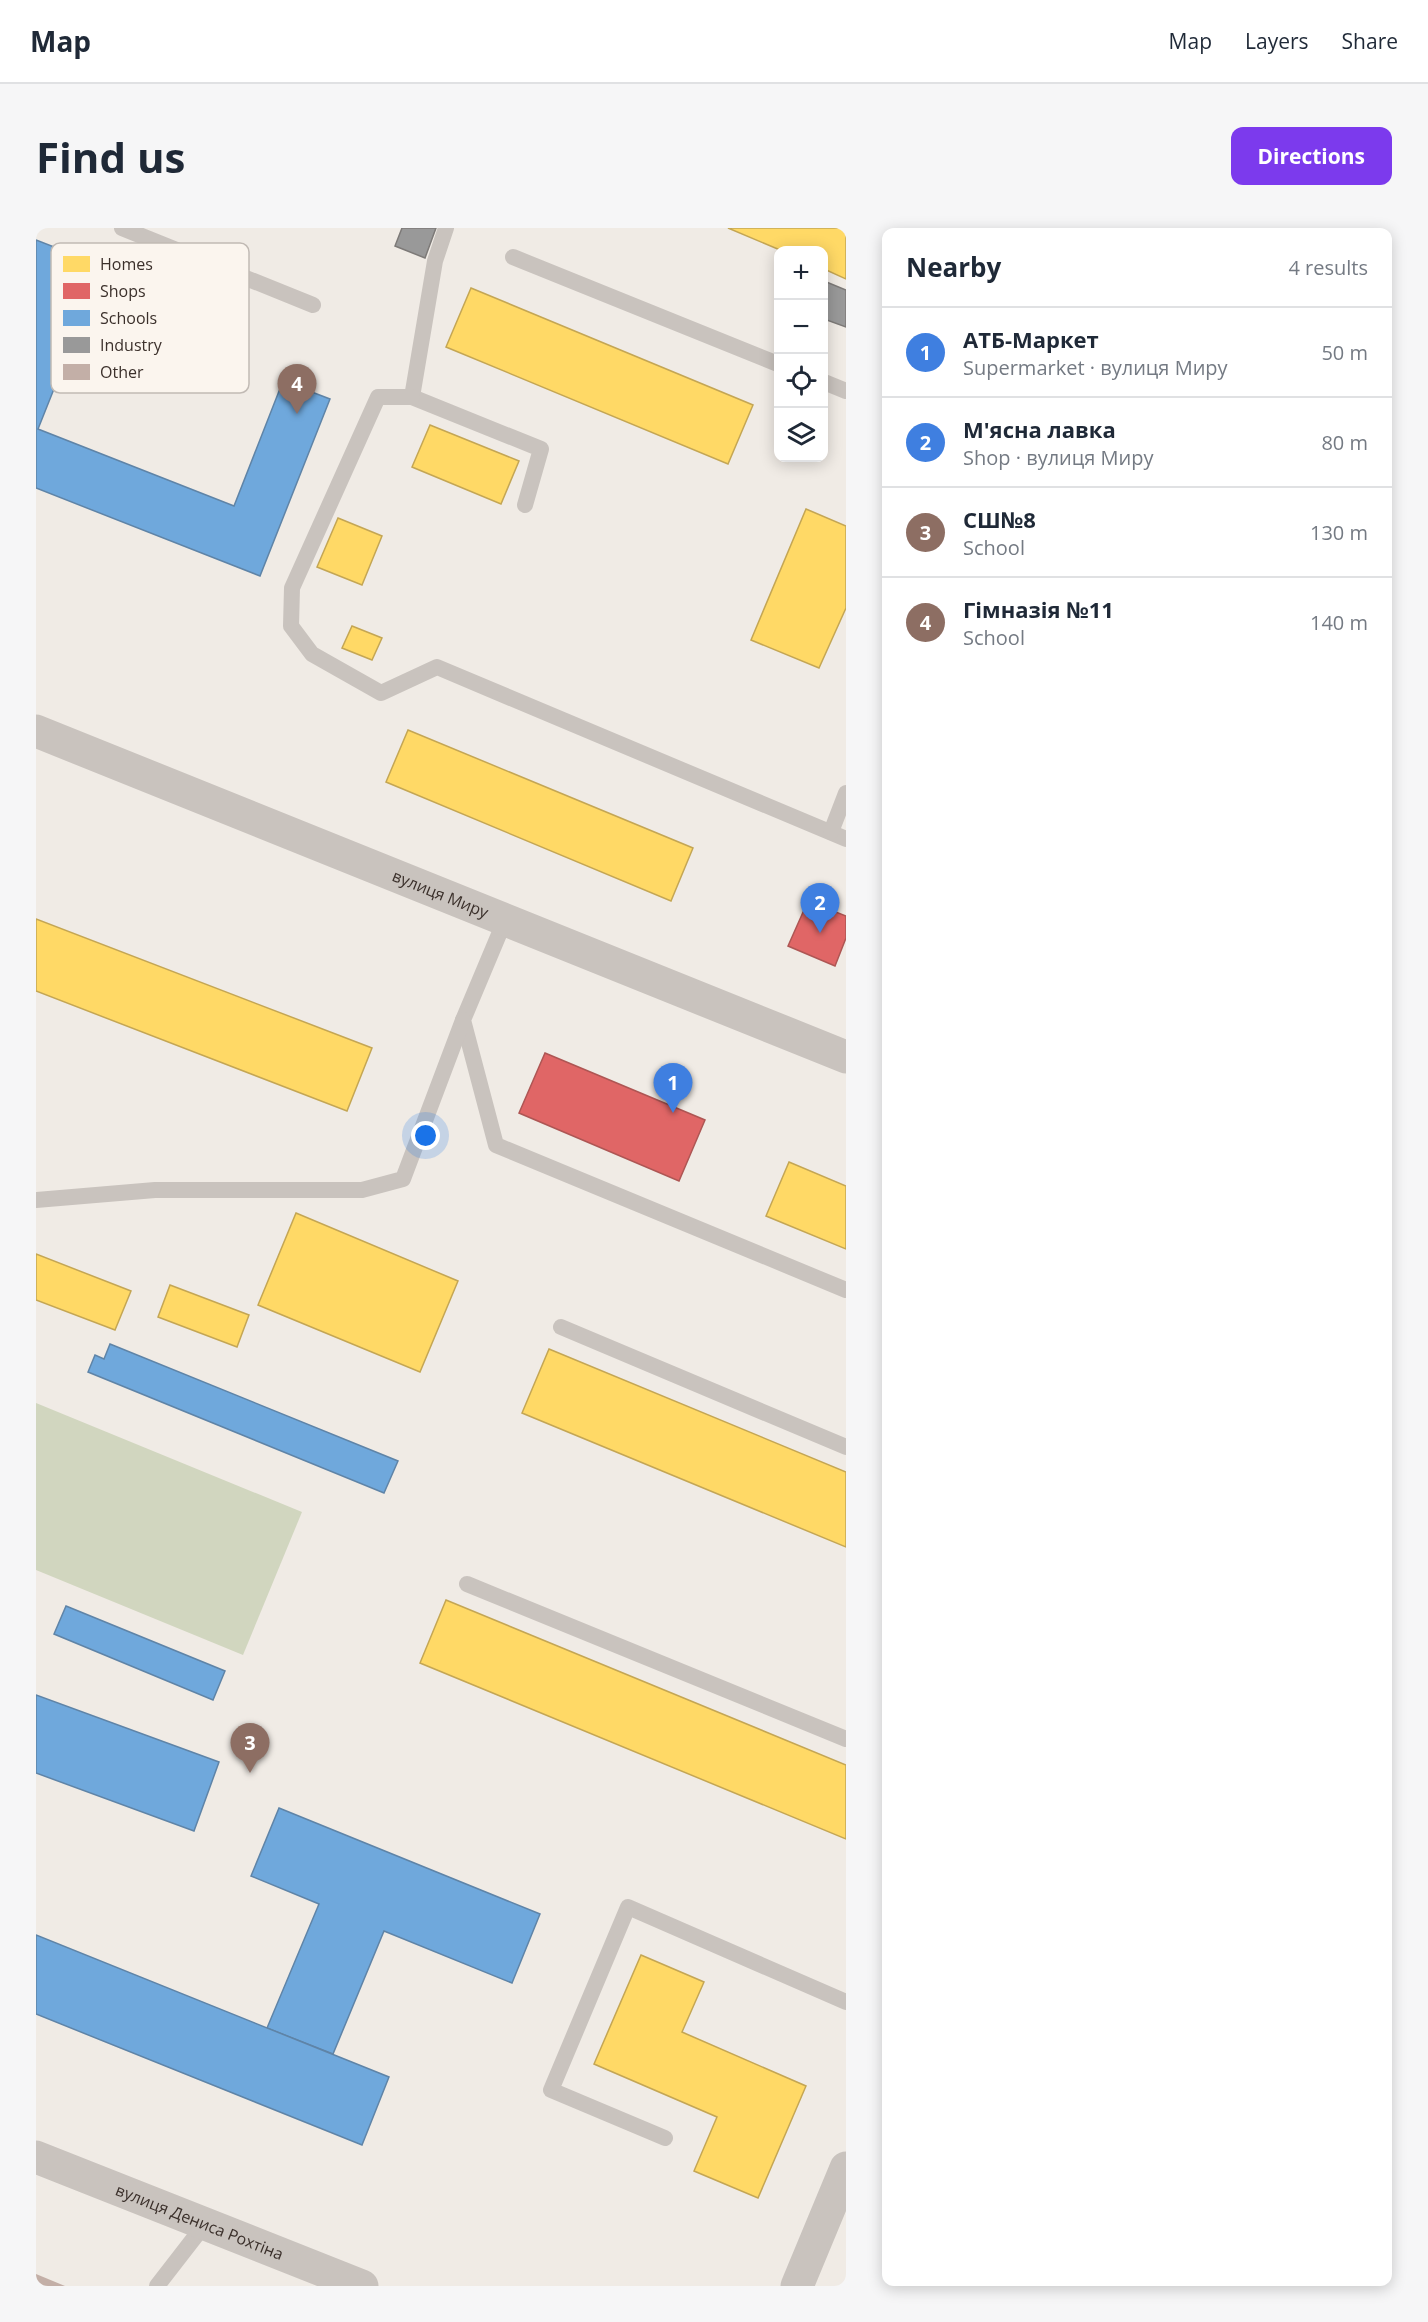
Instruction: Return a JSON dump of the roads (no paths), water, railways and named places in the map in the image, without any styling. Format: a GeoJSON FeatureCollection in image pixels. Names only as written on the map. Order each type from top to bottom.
{"type":"FeatureCollection","features":[{"type":"Feature","properties":{"kind":"street","name":"вулиця Миру"},"geometry":{"type":"LineString","coordinates":[[36,731],[846,1057]]}},
{"type":"Feature","properties":{"kind":"street","name":"вулиця Дениса Рохтіна"},"geometry":{"type":"LineString","coordinates":[[36,2157],[362,2286]]}},
{"type":"Feature","properties":{"kind":"street"},"geometry":{"type":"LineString","coordinates":[[797,2286],[846,2168]]}},
{"type":"Feature","properties":{"kind":"lane"},"geometry":{"type":"LineString","coordinates":[[122,228],[159,243]]}},
{"type":"Feature","properties":{"kind":"lane"},"geometry":{"type":"LineString","coordinates":[[412,397],[435,261],[446,228]]}},
{"type":"Feature","properties":{"kind":"lane"},"geometry":{"type":"LineString","coordinates":[[513,256],[774,362]]}},
{"type":"Feature","properties":{"kind":"lane"},"geometry":{"type":"LineString","coordinates":[[249,279],[313,305]]}},
{"type":"Feature","properties":{"kind":"lane"},"geometry":{"type":"LineString","coordinates":[[828,384],[846,391]]}},
{"type":"Feature","properties":{"kind":"lane"},"geometry":{"type":"LineString","coordinates":[[525,505],[541,449],[412,397],[378,397],[292,588],[291,626],[312,654],[381,693],[437,667],[838,836],[846,794]]}},
{"type":"Feature","properties":{"kind":"lane"},"geometry":{"type":"LineString","coordinates":[[36,1200],[154,1190],[362,1190],[404,1179],[463,1020],[506,920]]}},
{"type":"Feature","properties":{"kind":"lane"},"geometry":{"type":"LineString","coordinates":[[463,1020],[496,1145],[846,1290]]}},
{"type":"Feature","properties":{"kind":"lane"},"geometry":{"type":"LineString","coordinates":[[561,1327],[846,1447]]}},
{"type":"Feature","properties":{"kind":"lane"},"geometry":{"type":"LineString","coordinates":[[467,1584],[846,1739]]}},
{"type":"Feature","properties":{"kind":"lane"},"geometry":{"type":"LineString","coordinates":[[665,2138],[551,2090],[628,1907],[846,2002]]}},
{"type":"Feature","properties":{"kind":"lane"},"geometry":{"type":"LineString","coordinates":[[157,2286],[205,2224]]}},
{"type":"Feature","properties":{"kind":"place","name":"Гімназія №11"},"geometry":{"type":"Point","coordinates":[297,414]}},
{"type":"Feature","properties":{"kind":"place","name":"М'ясна лавка"},"geometry":{"type":"Point","coordinates":[820,933]}},
{"type":"Feature","properties":{"kind":"place","name":"АТБ-Маркет"},"geometry":{"type":"Point","coordinates":[673,1113]}},
{"type":"Feature","properties":{"kind":"place","name":"СШ№8"},"geometry":{"type":"Point","coordinates":[250,1773]}}]}
